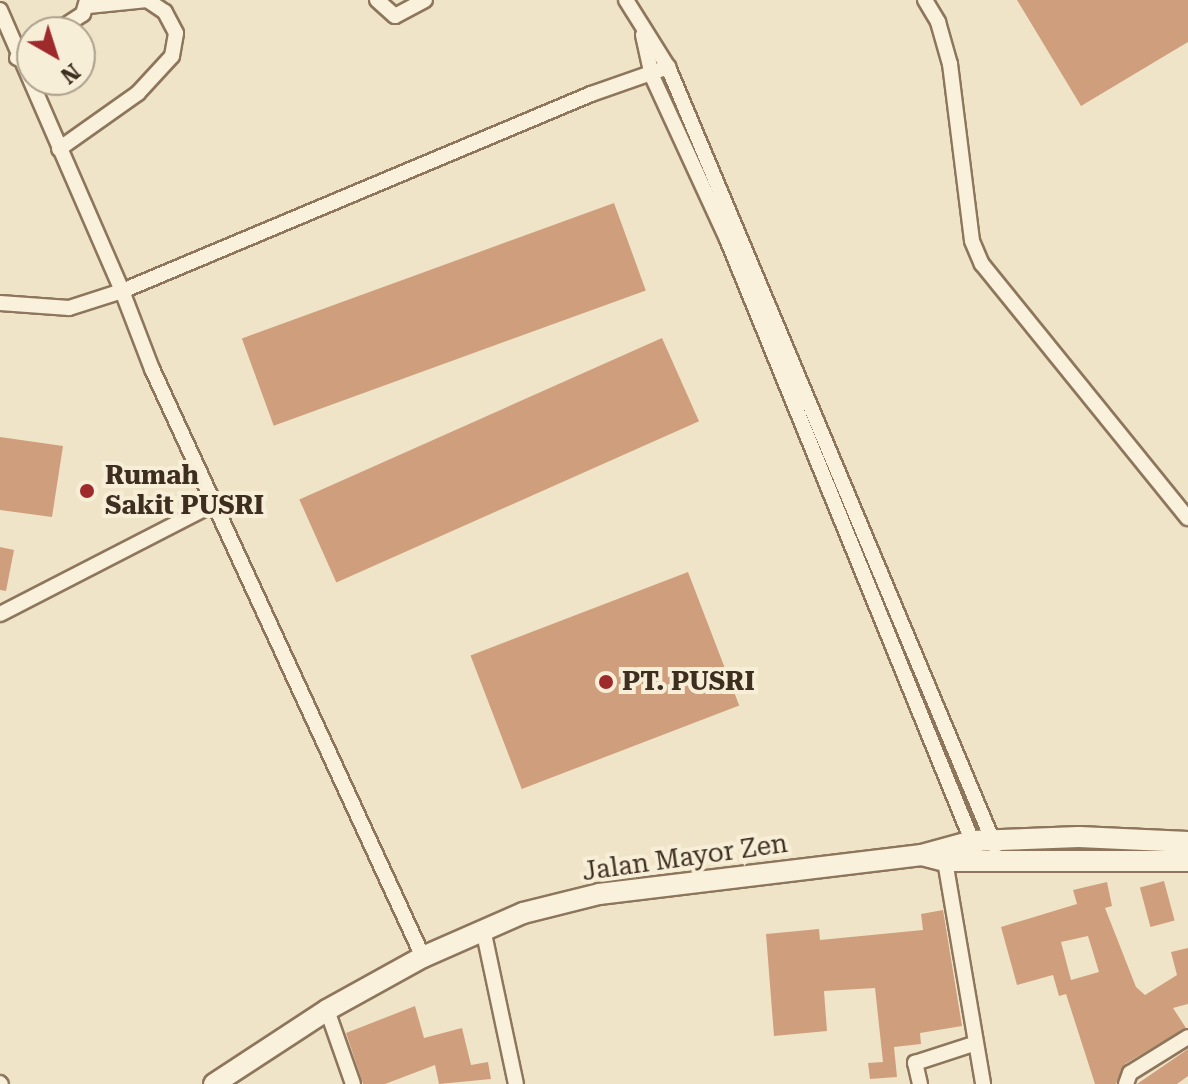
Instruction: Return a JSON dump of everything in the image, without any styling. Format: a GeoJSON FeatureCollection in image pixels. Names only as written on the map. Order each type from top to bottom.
{"type":"FeatureCollection","features":[{"type":"Feature","properties":{"kind":"street"},"geometry":{"type":"LineString","coordinates":[[59,149],[138,93],[172,56],[176,33],[165,12],[147,0],[87,3]]}},
{"type":"Feature","properties":{"kind":"street"},"geometry":{"type":"LineString","coordinates":[[377,0],[395,16],[425,0]]}},
{"type":"Feature","properties":{"kind":"street"},"geometry":{"type":"LineString","coordinates":[[626,0],[668,67],[993,839],[990,860]]}},
{"type":"Feature","properties":{"kind":"street"},"geometry":{"type":"LineString","coordinates":[[925,0],[938,22],[950,64],[972,241],[982,264],[1188,518]]}},
{"type":"Feature","properties":{"kind":"street"},"geometry":{"type":"LineString","coordinates":[[0,10],[16,55]]}},
{"type":"Feature","properties":{"kind":"street"},"geometry":{"type":"LineString","coordinates":[[641,27],[652,76],[727,239],[972,841],[990,860]]}},
{"type":"Feature","properties":{"kind":"street"},"geometry":{"type":"LineString","coordinates":[[0,303],[69,308],[122,291],[591,94],[652,76],[668,67]]}},
{"type":"Feature","properties":{"kind":"street"},"geometry":{"type":"LineString","coordinates":[[35,96],[122,291],[152,369],[423,957]]}},
{"type":"Feature","properties":{"kind":"street"},"geometry":{"type":"LineString","coordinates":[[0,614],[214,504]]}},
{"type":"Feature","properties":{"kind":"street","name":"Jalan Mayor Zen"},"geometry":{"type":"LineString","coordinates":[[944,854],[972,841],[993,839],[1188,842]]}},
{"type":"Feature","properties":{"kind":"street"},"geometry":{"type":"LineString","coordinates":[[944,854],[973,1044],[983,1084]]}},
{"type":"Feature","properties":{"kind":"street","name":"Jalan Mayor Zen"},"geometry":{"type":"LineString","coordinates":[[214,1084],[327,1010],[423,957],[523,913],[624,888],[922,855],[944,854],[990,860],[1188,861]]}},
{"type":"Feature","properties":{"kind":"street"},"geometry":{"type":"LineString","coordinates":[[483,929],[516,1084]]}},
{"type":"Feature","properties":{"kind":"street"},"geometry":{"type":"LineString","coordinates":[[327,1010],[353,1084]]}},
{"type":"Feature","properties":{"kind":"street"},"geometry":{"type":"LineString","coordinates":[[1126,1084],[1130,1073],[1188,1037]]}},
{"type":"Feature","properties":{"kind":"street"},"geometry":{"type":"LineString","coordinates":[[920,1084],[915,1063],[973,1044]]}},
{"type":"Feature","properties":{"kind":"building"},"geometry":{"type":"Polygon","coordinates":[[[1017,0],[1188,0],[1188,42],[1081,106],[1017,0]]]}},
{"type":"Feature","properties":{"kind":"building"},"geometry":{"type":"Polygon","coordinates":[[[614,203],[646,290],[274,426],[242,338],[614,203]]]}},
{"type":"Feature","properties":{"kind":"building"},"geometry":{"type":"Polygon","coordinates":[[[662,338],[699,421],[336,583],[299,499],[662,338]]]}},
{"type":"Feature","properties":{"kind":"building"},"geometry":{"type":"Polygon","coordinates":[[[0,437],[63,446],[52,517],[0,510],[0,437]]]}},
{"type":"Feature","properties":{"kind":"building"},"geometry":{"type":"Polygon","coordinates":[[[0,547],[14,550],[6,591],[0,590],[0,547]]]}},
{"type":"Feature","properties":{"kind":"building","name":"PT. PUSRI"},"geometry":{"type":"Polygon","coordinates":[[[688,572],[739,706],[522,789],[470,655],[688,572]]]}},
{"type":"Feature","properties":{"kind":"building"},"geometry":{"type":"Polygon","coordinates":[[[1164,881],[1175,921],[1150,927],[1140,887],[1164,881]]]}},
{"type":"Feature","properties":{"kind":"building"},"geometry":{"type":"Polygon","coordinates":[[[1107,882],[1112,906],[1105,908],[1136,987],[1145,995],[1177,975],[1171,952],[1188,948],[1188,1004],[1173,1008],[1186,1028],[1125,1064],[1116,1084],[1095,1084],[1066,994],[1059,996],[1053,975],[1017,985],[1001,927],[1077,904],[1073,890],[1107,882]],[[1088,936],[1061,942],[1071,980],[1099,972],[1088,936]]]}},
{"type":"Feature","properties":{"kind":"building"},"geometry":{"type":"Polygon","coordinates":[[[943,910],[962,1026],[920,1033],[921,1044],[894,1047],[897,1077],[870,1079],[868,1063],[883,1062],[875,988],[824,991],[827,1031],[774,1036],[766,934],[819,929],[820,940],[923,930],[921,914],[943,910]]]}},
{"type":"Feature","properties":{"kind":"building"},"geometry":{"type":"Polygon","coordinates":[[[415,1006],[424,1038],[462,1028],[471,1065],[488,1062],[491,1079],[439,1084],[435,1065],[385,1084],[363,1084],[346,1033],[415,1006]]]}},
{"type":"Feature","properties":{"kind":"building"},"geometry":{"type":"Polygon","coordinates":[[[1188,1049],[1188,1076],[1177,1084],[1137,1084],[1188,1049]]]}},
{"type":"Feature","properties":{"kind":"place","name":"Rumah Sakit PUSRI"},"geometry":{"type":"Point","coordinates":[87,491]}},
{"type":"Feature","properties":{"kind":"place","name":"PT. PUSRI"},"geometry":{"type":"Point","coordinates":[606,682]}}]}
